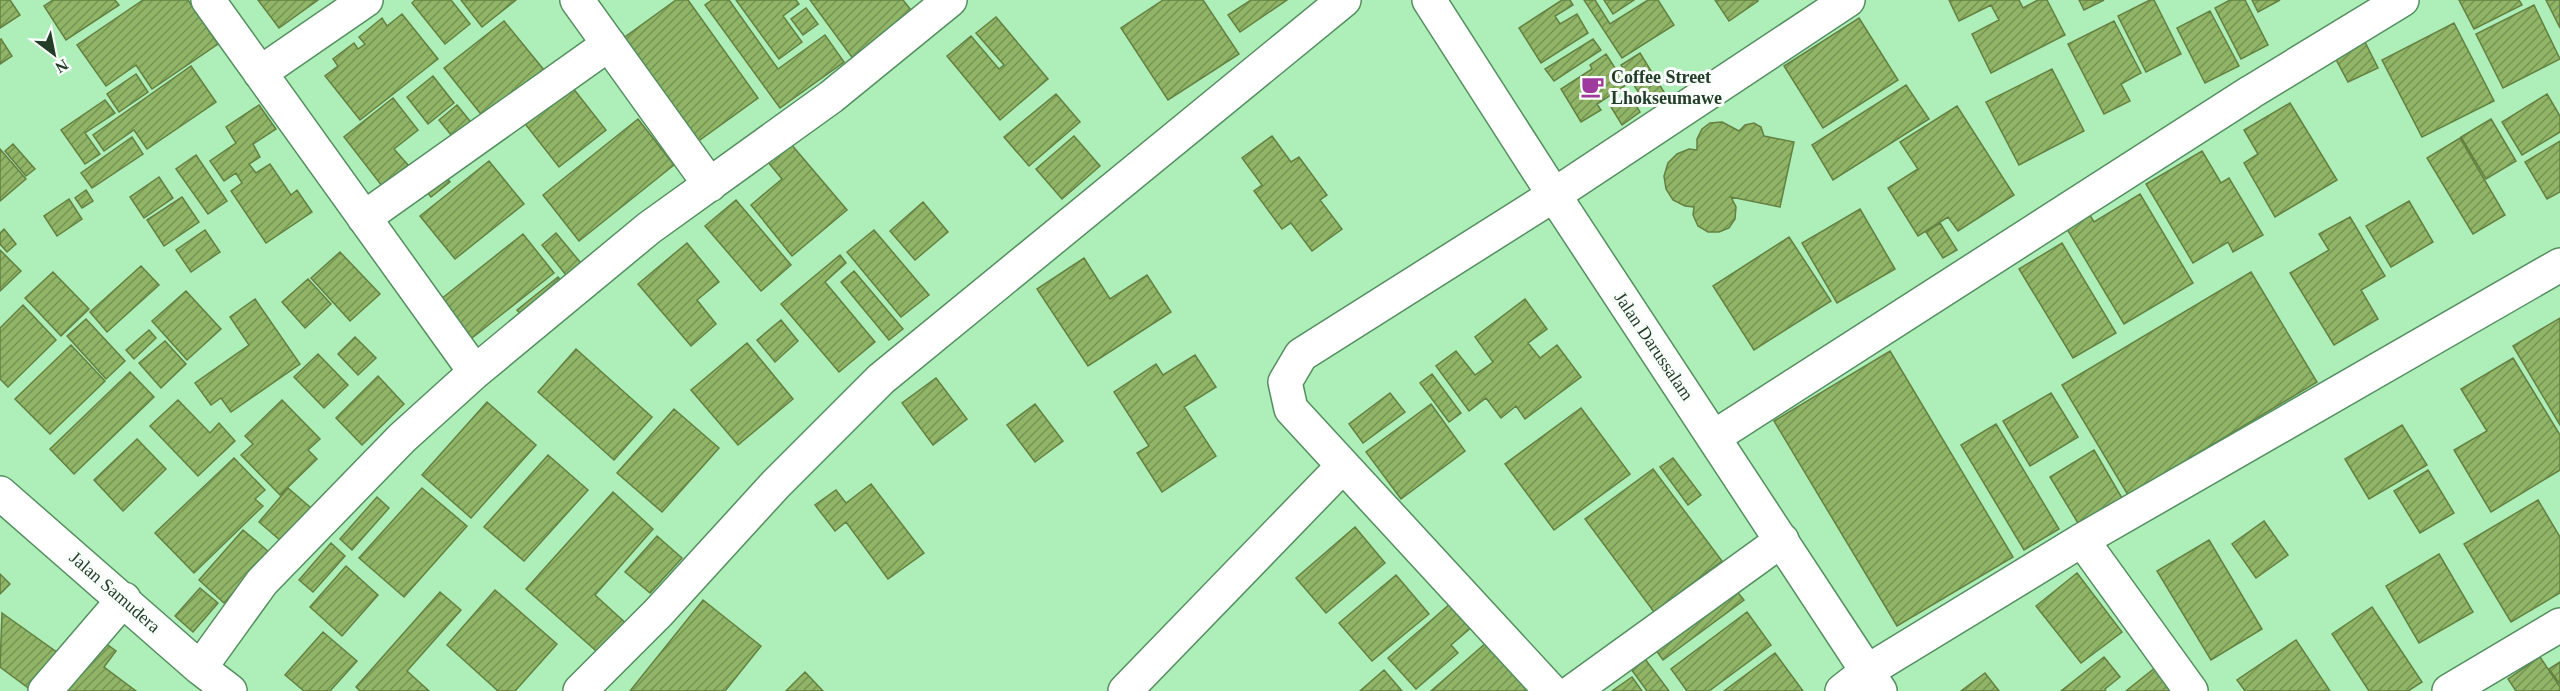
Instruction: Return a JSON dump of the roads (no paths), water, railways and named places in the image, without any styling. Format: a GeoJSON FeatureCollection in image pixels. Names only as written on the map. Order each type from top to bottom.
{"type":"FeatureCollection","features":[{"type":"Feature","properties":{"kind":"street"},"geometry":{"type":"LineString","coordinates":[[208,0],[475,372]]}},
{"type":"Feature","properties":{"kind":"street"},"geometry":{"type":"LineString","coordinates":[[260,73],[366,0]]}},
{"type":"Feature","properties":{"kind":"street"},"geometry":{"type":"LineString","coordinates":[[577,0],[710,185]]}},
{"type":"Feature","properties":{"kind":"street"},"geometry":{"type":"LineString","coordinates":[[580,691],[658,613],[776,484],[881,379],[1344,0]]}},
{"type":"Feature","properties":{"kind":"street","name":"Jalan Darussalam"},"geometry":{"type":"LineString","coordinates":[[1429,0],[1554,195],[1782,540],[1863,685]]}},
{"type":"Feature","properties":{"kind":"street"},"geometry":{"type":"LineString","coordinates":[[1551,691],[1291,409],[1285,382],[1300,355],[1554,195],[1848,0]]}},
{"type":"Feature","properties":{"kind":"street"},"geometry":{"type":"LineString","coordinates":[[1714,437],[2241,98],[2402,0]]}},
{"type":"Feature","properties":{"kind":"street"},"geometry":{"type":"LineString","coordinates":[[200,668],[262,582],[402,438],[475,372],[650,228],[831,97],[936,4]]}},
{"type":"Feature","properties":{"kind":"street"},"geometry":{"type":"LineString","coordinates":[[364,218],[609,44]]}},
{"type":"Feature","properties":{"kind":"street"},"geometry":{"type":"LineString","coordinates":[[1863,685],[2082,540],[2560,265]]}},
{"type":"Feature","properties":{"kind":"street"},"geometry":{"type":"LineString","coordinates":[[1125,691],[1343,466]]}},
{"type":"Feature","properties":{"kind":"street","name":"Jalan Samudera"},"geometry":{"type":"LineString","coordinates":[[0,493],[124,599],[200,668],[230,691]]}},
{"type":"Feature","properties":{"kind":"street"},"geometry":{"type":"LineString","coordinates":[[1573,691],[1782,540]]}},
{"type":"Feature","properties":{"kind":"street"},"geometry":{"type":"LineString","coordinates":[[2082,540],[2191,691]]}},
{"type":"Feature","properties":{"kind":"street"},"geometry":{"type":"LineString","coordinates":[[45,691],[124,599]]}},
{"type":"Feature","properties":{"kind":"street"},"geometry":{"type":"LineString","coordinates":[[2450,691],[2560,625]]}},
{"type":"Feature","properties":{"kind":"place","name":"Coffee Street Lhokseumawe"},"geometry":{"type":"Point","coordinates":[1593,87]}}]}
